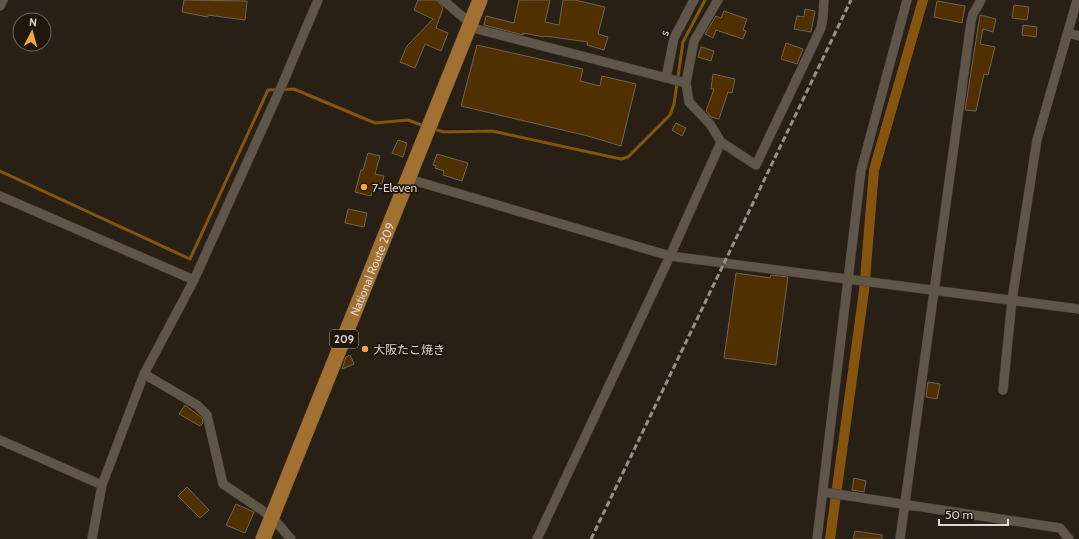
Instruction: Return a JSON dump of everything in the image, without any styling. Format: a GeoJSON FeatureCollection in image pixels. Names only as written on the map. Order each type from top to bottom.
{"type":"FeatureCollection","features":[{"type":"Feature","properties":{"kind":"highway","name":"National Route 209"},"geometry":{"type":"LineString","coordinates":[[263,539],[480,0]]}},
{"type":"Feature","properties":{"kind":"street"},"geometry":{"type":"LineString","coordinates":[[0,6],[3,0]]}},
{"type":"Feature","properties":{"kind":"street"},"geometry":{"type":"LineString","coordinates":[[92,539],[102,485],[144,374],[194,280],[281,89],[318,0]]}},
{"type":"Feature","properties":{"kind":"street"},"geometry":{"type":"LineString","coordinates":[[443,0],[477,29],[684,82]]}},
{"type":"Feature","properties":{"kind":"street","name":"s"},"geometry":{"type":"LineString","coordinates":[[669,79],[674,38],[694,0]]}},
{"type":"Feature","properties":{"kind":"street"},"geometry":{"type":"LineString","coordinates":[[718,0],[694,41],[684,82],[689,102],[710,124],[721,142],[756,165],[821,28],[824,0]]}},
{"type":"Feature","properties":{"kind":"street"},"geometry":{"type":"LineString","coordinates":[[817,539],[861,171],[907,0]]}},
{"type":"Feature","properties":{"kind":"street"},"geometry":{"type":"LineString","coordinates":[[900,539],[971,22],[973,14],[981,0]]}},
{"type":"Feature","properties":{"kind":"street"},"geometry":{"type":"LineString","coordinates":[[1003,390],[1012,300],[1038,140],[1077,0]]}},
{"type":"Feature","properties":{"kind":"street"},"geometry":{"type":"LineString","coordinates":[[1068,33],[1079,36]]}},
{"type":"Feature","properties":{"kind":"street"},"geometry":{"type":"LineString","coordinates":[[537,539],[670,256],[721,142]]}},
{"type":"Feature","properties":{"kind":"street"},"geometry":{"type":"LineString","coordinates":[[409,179],[670,256],[1079,309]]}},
{"type":"Feature","properties":{"kind":"street"},"geometry":{"type":"LineString","coordinates":[[0,196],[194,280]]}},
{"type":"Feature","properties":{"kind":"street"},"geometry":{"type":"LineString","coordinates":[[144,374],[197,405],[207,415],[223,484],[272,517],[291,539]]}},
{"type":"Feature","properties":{"kind":"street"},"geometry":{"type":"LineString","coordinates":[[0,440],[102,485]]}},
{"type":"Feature","properties":{"kind":"street"},"geometry":{"type":"LineString","coordinates":[[823,492],[905,506],[1060,528],[1069,539]]}},
{"type":"Feature","properties":{"kind":"building"},"geometry":{"type":"Polygon","coordinates":[[[184,0],[247,1],[245,20],[208,15],[208,17],[182,12],[184,0]]]}},
{"type":"Feature","properties":{"kind":"building"},"geometry":{"type":"Polygon","coordinates":[[[418,0],[437,0],[443,8],[436,28],[448,33],[441,51],[425,44],[415,68],[400,62],[407,46],[433,19],[414,10],[418,0]]]}},
{"type":"Feature","properties":{"kind":"building"},"geometry":{"type":"Polygon","coordinates":[[[519,0],[550,0],[545,22],[559,25],[563,0],[575,0],[605,7],[598,34],[608,37],[604,50],[587,45],[588,42],[523,33],[523,35],[484,25],[486,16],[514,23],[519,0]]]}},
{"type":"Feature","properties":{"kind":"building"},"geometry":{"type":"Polygon","coordinates":[[[937,1],[965,6],[962,23],[934,17],[937,1]]]}},
{"type":"Feature","properties":{"kind":"building"},"geometry":{"type":"Polygon","coordinates":[[[1014,5],[1029,7],[1027,20],[1012,18],[1014,5]]]}},
{"type":"Feature","properties":{"kind":"building"},"geometry":{"type":"Polygon","coordinates":[[[805,9],[815,11],[811,32],[794,29],[797,16],[804,17],[805,9]]]}},
{"type":"Feature","properties":{"kind":"building"},"geometry":{"type":"Polygon","coordinates":[[[724,11],[747,19],[743,30],[746,31],[743,39],[716,30],[713,38],[705,34],[716,16],[721,18],[724,11]]]}},
{"type":"Feature","properties":{"kind":"building"},"geometry":{"type":"Polygon","coordinates":[[[980,15],[996,19],[993,32],[983,29],[980,44],[995,47],[988,75],[984,74],[976,111],[965,110],[980,15]]]}},
{"type":"Feature","properties":{"kind":"building"},"geometry":{"type":"Polygon","coordinates":[[[1023,25],[1037,27],[1036,37],[1022,35],[1023,25]]]}},
{"type":"Feature","properties":{"kind":"building"},"geometry":{"type":"Polygon","coordinates":[[[786,43],[803,49],[797,64],[781,59],[786,43]]]}},
{"type":"Feature","properties":{"kind":"building"},"geometry":{"type":"Polygon","coordinates":[[[477,45],[583,69],[580,81],[600,86],[602,76],[636,84],[621,146],[588,136],[461,106],[477,45]]]}},
{"type":"Feature","properties":{"kind":"building"},"geometry":{"type":"Polygon","coordinates":[[[701,47],[714,51],[711,61],[698,57],[701,47]]]}},
{"type":"Feature","properties":{"kind":"building"},"geometry":{"type":"Polygon","coordinates":[[[713,74],[735,79],[732,93],[728,92],[719,119],[711,117],[706,111],[714,89],[711,89],[713,74]]]}},
{"type":"Feature","properties":{"kind":"building"},"geometry":{"type":"Polygon","coordinates":[[[676,123],[686,128],[682,136],[672,130],[676,123]]]}},
{"type":"Feature","properties":{"kind":"building"},"geometry":{"type":"Polygon","coordinates":[[[398,140],[407,143],[403,157],[392,153],[398,140]]]}},
{"type":"Feature","properties":{"kind":"building"},"geometry":{"type":"Polygon","coordinates":[[[368,153],[380,156],[375,174],[384,176],[382,184],[374,183],[371,196],[355,192],[361,170],[363,170],[368,153]]]}},
{"type":"Feature","properties":{"kind":"building"},"geometry":{"type":"Polygon","coordinates":[[[437,154],[468,163],[462,181],[443,175],[444,171],[435,168],[436,166],[433,165],[437,154]]]}},
{"type":"Feature","properties":{"kind":"building"},"geometry":{"type":"Polygon","coordinates":[[[348,209],[367,213],[364,227],[345,223],[348,209]]]}},
{"type":"Feature","properties":{"kind":"building"},"geometry":{"type":"Polygon","coordinates":[[[736,273],[770,278],[771,275],[788,277],[776,365],[724,358],[736,273]]]}},
{"type":"Feature","properties":{"kind":"building"},"geometry":{"type":"Polygon","coordinates":[[[350,355],[354,364],[342,369],[346,357],[350,355]]]}},
{"type":"Feature","properties":{"kind":"building"},"geometry":{"type":"Polygon","coordinates":[[[928,382],[940,384],[937,399],[926,397],[928,382]]]}},
{"type":"Feature","properties":{"kind":"building"},"geometry":{"type":"Polygon","coordinates":[[[185,405],[202,418],[203,423],[200,426],[179,414],[185,405]]]}},
{"type":"Feature","properties":{"kind":"building"},"geometry":{"type":"Polygon","coordinates":[[[854,478],[866,481],[864,492],[852,490],[854,478]]]}},
{"type":"Feature","properties":{"kind":"building"},"geometry":{"type":"Polygon","coordinates":[[[187,487],[209,510],[200,518],[178,496],[187,487]]]}},
{"type":"Feature","properties":{"kind":"building"},"geometry":{"type":"Polygon","coordinates":[[[236,504],[254,512],[245,533],[226,525],[236,504]]]}},
{"type":"Feature","properties":{"kind":"building"},"geometry":{"type":"Polygon","coordinates":[[[855,531],[882,535],[882,539],[853,539],[855,531]]]}},
{"type":"Feature","properties":{"kind":"waterway"},"geometry":{"type":"LineString","coordinates":[[433,129],[444,132],[492,131],[621,159],[628,157],[670,115],[674,104],[683,42],[705,0]]}},
{"type":"Feature","properties":{"kind":"waterway"},"geometry":{"type":"LineString","coordinates":[[830,539],[864,291],[874,170],[923,0]]}},
{"type":"Feature","properties":{"kind":"waterway"},"geometry":{"type":"LineString","coordinates":[[0,171],[190,259],[268,90],[294,89],[375,123],[408,120],[424,126]]}},
{"type":"Feature","properties":{"kind":"railway"},"geometry":{"type":"LineString","coordinates":[[591,539],[851,0]]}},
{"type":"Feature","properties":{"kind":"place","name":"7-Eleven"},"geometry":{"type":"Point","coordinates":[364,187]}},
{"type":"Feature","properties":{"kind":"place","name":"大阪たこ焼き"},"geometry":{"type":"Point","coordinates":[365,349]}}]}
